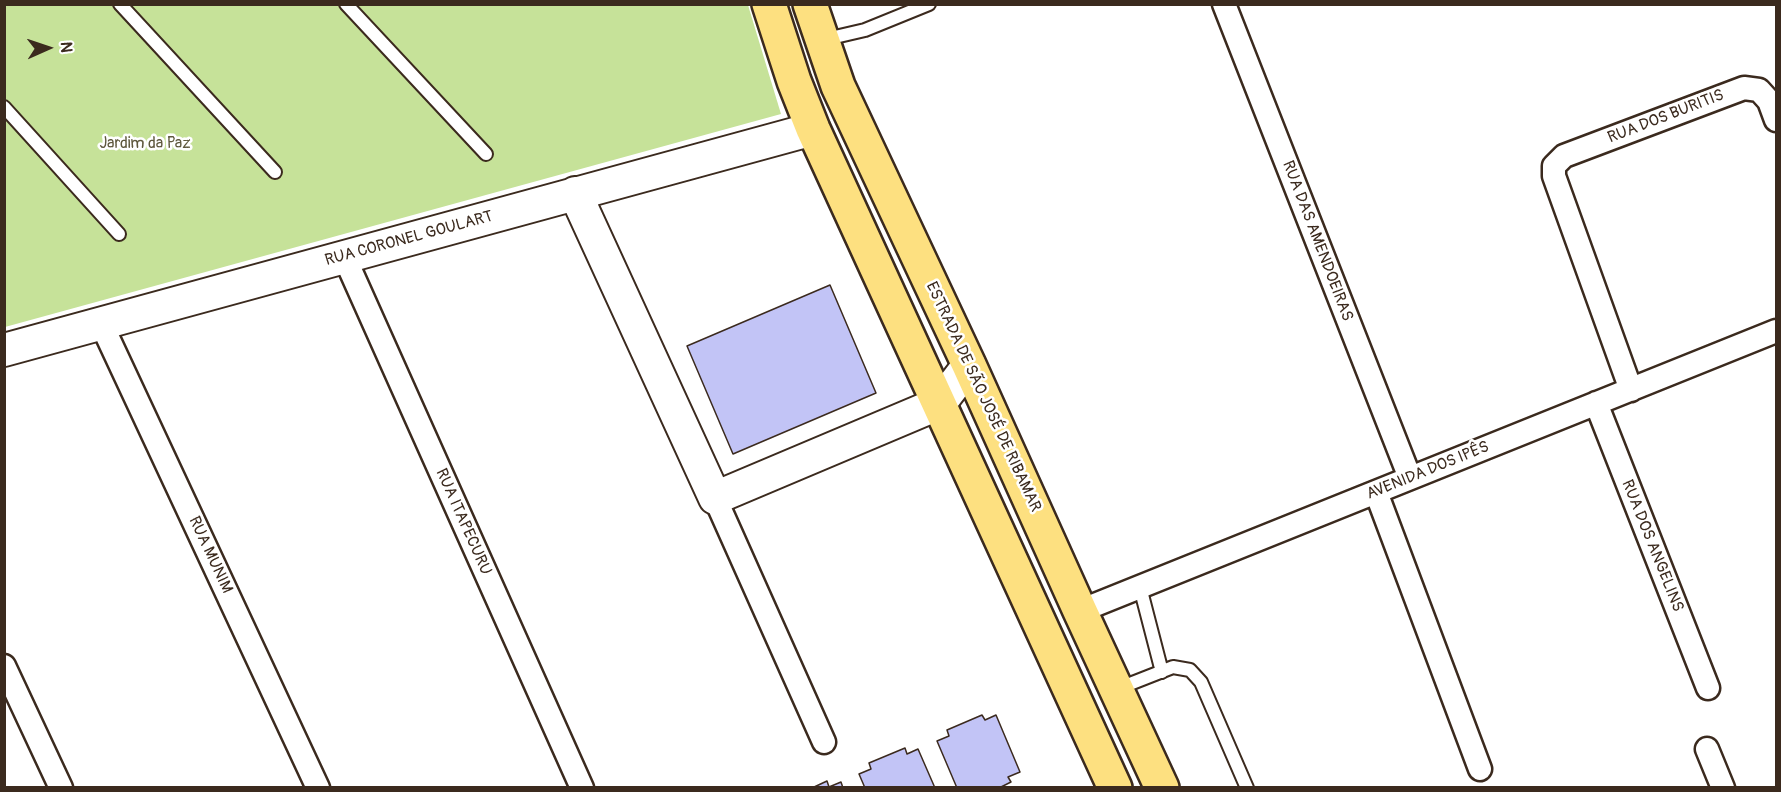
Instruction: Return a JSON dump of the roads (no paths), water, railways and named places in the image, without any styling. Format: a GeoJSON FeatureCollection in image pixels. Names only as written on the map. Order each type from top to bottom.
{"type":"FeatureCollection","features":[{"type":"Feature","properties":{"kind":"main road"},"geometry":{"type":"LineString","coordinates":[[769,4],[794,81],[813,129],[1115,788]]}},
{"type":"Feature","properties":{"kind":"main road","name":"ESTRADA DE SÃO JOSÉ DE RIBAMAR"},"geometry":{"type":"LineString","coordinates":[[810,4],[838,86],[969,365],[1162,788]]}},
{"type":"Feature","properties":{"kind":"street","name":"RUA DAS AMENDOEIRAS"},"geometry":{"type":"LineString","coordinates":[[1224,4],[1410,478]]}},
{"type":"Feature","properties":{"kind":"street","name":"RUA DOS BURITIS"},"geometry":{"type":"LineString","coordinates":[[1631,390],[1554,176],[1554,166],[1563,156],[1744,88],[1759,90],[1769,101],[1776,120]]}},
{"type":"Feature","properties":{"kind":"street","name":"RUA CORONEL GOULART"},"geometry":{"type":"LineString","coordinates":[[4,350],[813,129]]}},
{"type":"Feature","properties":{"kind":"street"},"geometry":{"type":"LineString","coordinates":[[575,193],[824,742]]}},
{"type":"Feature","properties":{"kind":"street","name":"RUA ITAPECURU"},"geometry":{"type":"LineString","coordinates":[[344,256],[575,785]]}},
{"type":"Feature","properties":{"kind":"street","name":"RUA MUNIM"},"geometry":{"type":"LineString","coordinates":[[101,323],[318,788]]}},
{"type":"Feature","properties":{"kind":"street","name":"AVENIDA DOS IPÊS"},"geometry":{"type":"LineString","coordinates":[[1080,611],[1776,331]]}},
{"type":"Feature","properties":{"kind":"street"},"geometry":{"type":"LineString","coordinates":[[715,498],[940,403],[969,365]]}},
{"type":"Feature","properties":{"kind":"street","name":"RUA DOS ANGELINS"},"geometry":{"type":"LineString","coordinates":[[1596,404],[1708,688]]}},
{"type":"Feature","properties":{"kind":"street"},"geometry":{"type":"LineString","coordinates":[[1376,492],[1480,769]]}},
{"type":"Feature","properties":{"kind":"street"},"geometry":{"type":"LineString","coordinates":[[4,666],[61,788]]}},
{"type":"Feature","properties":{"kind":"street"},"geometry":{"type":"LineString","coordinates":[[1707,749],[1723,788]]}},
{"type":"Feature","properties":{"kind":"lane"},"geometry":{"type":"LineString","coordinates":[[120,4],[275,172]]}},
{"type":"Feature","properties":{"kind":"lane"},"geometry":{"type":"LineString","coordinates":[[346,4],[486,154]]}},
{"type":"Feature","properties":{"kind":"lane"},"geometry":{"type":"LineString","coordinates":[[821,40],[865,30],[929,4]]}},
{"type":"Feature","properties":{"kind":"lane"},"geometry":{"type":"LineString","coordinates":[[4,107],[119,234]]}},
{"type":"Feature","properties":{"kind":"lane"},"geometry":{"type":"LineString","coordinates":[[1140,587],[1162,672]]}},
{"type":"Feature","properties":{"kind":"lane"},"geometry":{"type":"LineString","coordinates":[[1116,690],[1173,668],[1190,670],[1201,682],[1247,788]]}},
{"type":"Feature","properties":{"kind":"park label","name":"Jardim da Paz"},"geometry":{"type":"Point","coordinates":[145,144]}}]}
